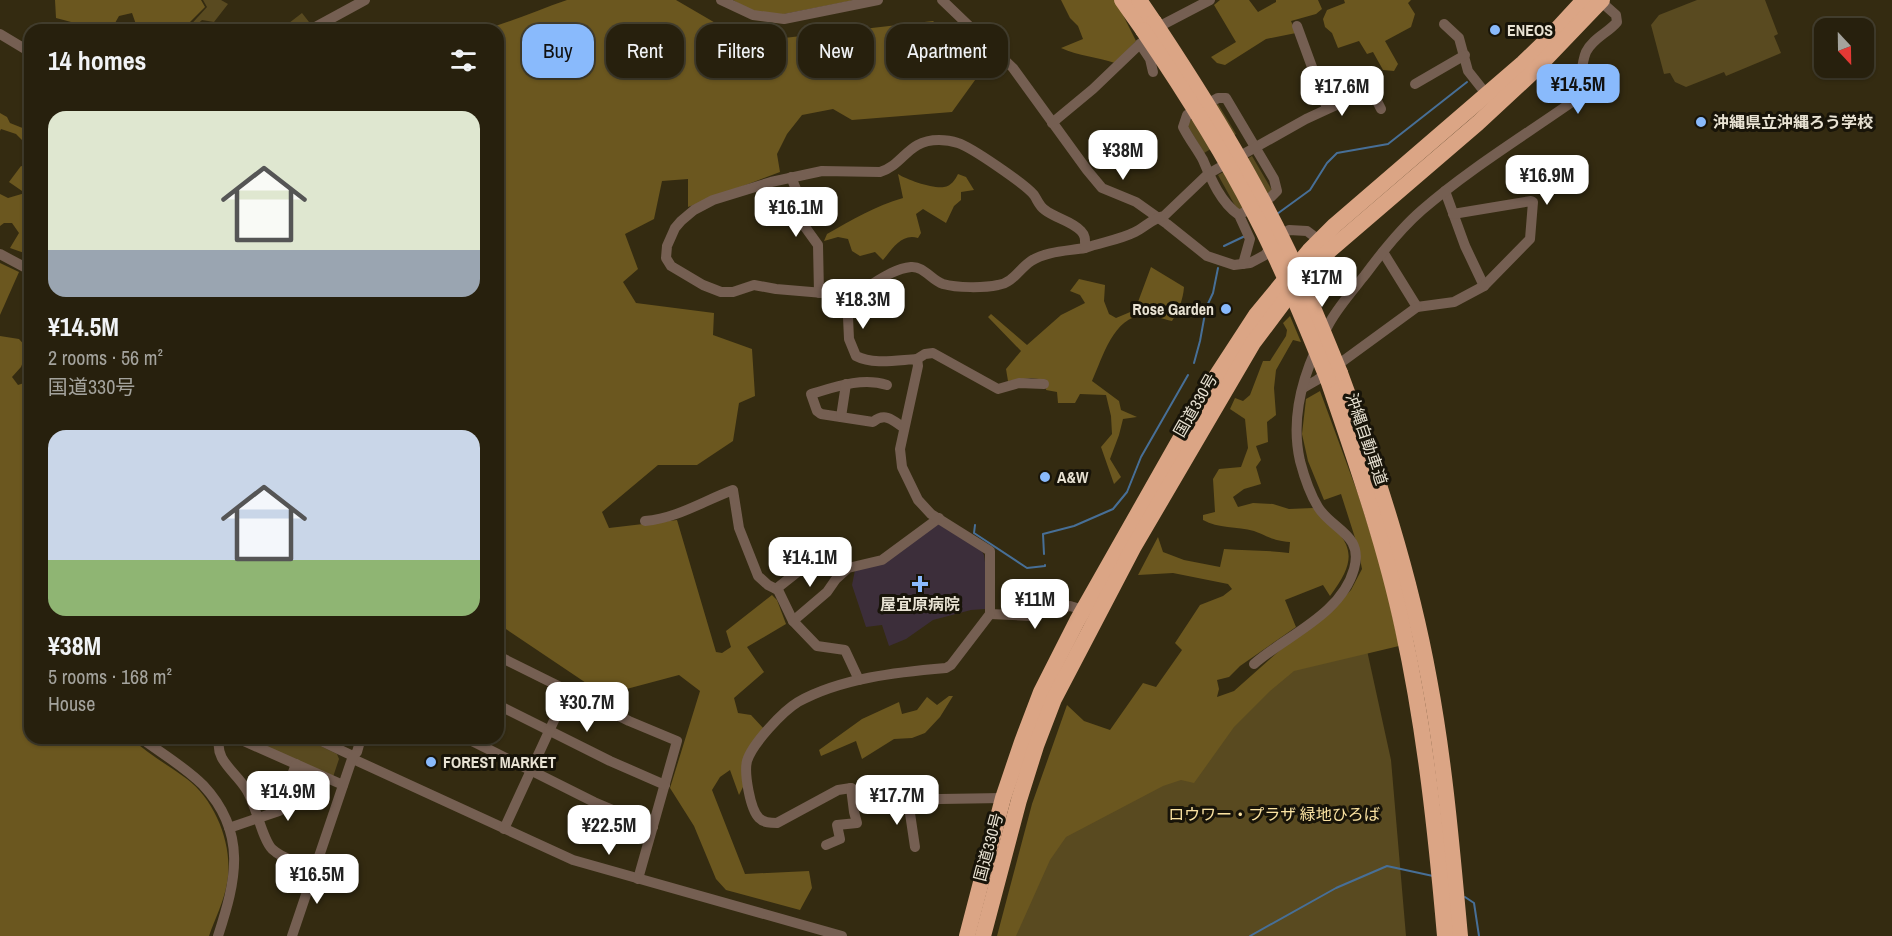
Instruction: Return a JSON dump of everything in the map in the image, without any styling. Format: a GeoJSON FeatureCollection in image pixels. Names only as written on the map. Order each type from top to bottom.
{"type":"FeatureCollection","features":[{"type":"Feature","properties":{"kind":"highway","name":"沖縄自動車道"},"geometry":{"type":"LineString","coordinates":[[1122,0],[1146,32],[1222,154],[1254,212],[1308,331],[1357,419],[1390,521],[1418,626],[1438,728],[1450,819],[1460,936]]}},
{"type":"Feature","properties":{"kind":"highway","name":"沖縄自動車道"},"geometry":{"type":"LineString","coordinates":[[1139,0],[1146,32]]}},
{"type":"Feature","properties":{"kind":"highway","name":"国道330号"},"geometry":{"type":"LineString","coordinates":[[967,936],[1003,798],[1041,692],[1058,655],[1090,612],[1253,343],[1325,245],[1335,225],[1487,95],[1550,37],[1584,0]]}},
{"type":"Feature","properties":{"kind":"highway","name":"国道330号"},"geometry":{"type":"LineString","coordinates":[[1325,245],[1502,101],[1560,46],[1601,1]]}},
{"type":"Feature","properties":{"kind":"highway","name":"沖縄自動車道"},"geometry":{"type":"LineString","coordinates":[[1334,376],[1378,529],[1403,629],[1422,730],[1435,823],[1445,936]]}},
{"type":"Feature","properties":{"kind":"highway","name":"国道330号"},"geometry":{"type":"LineString","coordinates":[[983,936],[1019,800],[1036,746],[1090,612]]}},
{"type":"Feature","properties":{"kind":"street"},"geometry":{"type":"LineString","coordinates":[[321,24],[365,0]]}},
{"type":"Feature","properties":{"kind":"street"},"geometry":{"type":"LineString","coordinates":[[721,0],[753,15],[784,19],[878,0]]}},
{"type":"Feature","properties":{"kind":"street"},"geometry":{"type":"LineString","coordinates":[[942,0],[1013,68],[1102,188],[1136,202],[1207,256],[1234,265],[1258,260],[1265,255],[1279,236],[1289,230],[1307,231],[1325,245]]}},
{"type":"Feature","properties":{"kind":"street"},"geometry":{"type":"LineString","coordinates":[[1053,123],[1093,89],[1146,32],[1210,0]]}},
{"type":"Feature","properties":{"kind":"street"},"geometry":{"type":"LineString","coordinates":[[1254,664],[1334,603],[1347,585],[1354,568],[1356,553],[1352,540],[1323,515],[1317,506],[1301,466],[1297,447],[1296,418],[1302,388],[1330,321],[1410,221],[1445,191],[1572,102],[1580,89],[1587,50],[1617,22],[1616,15],[1601,1]]}},
{"type":"Feature","properties":{"kind":"street"},"geometry":{"type":"LineString","coordinates":[[1444,24],[1459,38],[1468,70],[1487,95]]}},
{"type":"Feature","properties":{"kind":"street"},"geometry":{"type":"LineString","coordinates":[[1297,26],[1327,108]]}},
{"type":"Feature","properties":{"kind":"street"},"geometry":{"type":"LineString","coordinates":[[1146,32],[1153,72]]}},
{"type":"Feature","properties":{"kind":"street"},"geometry":{"type":"LineString","coordinates":[[0,34],[24,48]]}},
{"type":"Feature","properties":{"kind":"street"},"geometry":{"type":"LineString","coordinates":[[1415,84],[1465,55]]}},
{"type":"Feature","properties":{"kind":"street"},"geometry":{"type":"LineString","coordinates":[[1085,248],[1082,231],[1042,209],[1034,195],[1022,186],[976,152],[958,143],[940,140],[925,141],[912,147],[889,169],[880,172],[822,171],[791,177],[713,200],[694,210],[675,228],[667,246],[666,258],[671,266],[703,285],[721,292],[733,292],[754,285],[848,295],[862,291],[890,274],[911,267],[920,268],[931,278],[943,284],[979,287],[999,285],[1008,282],[1031,261],[1049,254],[1085,248],[1118,239],[1136,231],[1157,217],[1164,216],[1208,174],[1327,108],[1371,89],[1381,109]]}},
{"type":"Feature","properties":{"kind":"street"},"geometry":{"type":"LineString","coordinates":[[1239,214],[1271,197],[1277,191],[1274,179],[1226,98],[1218,98],[1187,115],[1183,128],[1230,208],[1239,214],[1250,239],[1243,264]]}},
{"type":"Feature","properties":{"kind":"street"},"geometry":{"type":"LineString","coordinates":[[791,177],[798,194],[800,220],[818,245],[819,293]]}},
{"type":"Feature","properties":{"kind":"street"},"geometry":{"type":"LineString","coordinates":[[1445,191],[1465,246],[1484,286]]}},
{"type":"Feature","properties":{"kind":"street"},"geometry":{"type":"LineString","coordinates":[[1302,388],[1317,380],[1417,306],[1454,302],[1484,286],[1530,239],[1533,202],[1531,201],[1514,202],[1453,214]]}},
{"type":"Feature","properties":{"kind":"street"},"geometry":{"type":"LineString","coordinates":[[1383,252],[1417,306]]}},
{"type":"Feature","properties":{"kind":"street"},"geometry":{"type":"LineString","coordinates":[[0,254],[24,267]]}},
{"type":"Feature","properties":{"kind":"street"},"geometry":{"type":"LineString","coordinates":[[848,295],[849,339],[855,356],[863,360],[917,359],[925,354],[933,353],[998,389],[1019,383],[1044,384]]}},
{"type":"Feature","properties":{"kind":"street"},"geometry":{"type":"LineString","coordinates":[[917,359],[918,366],[900,449],[902,467],[918,500],[932,514],[990,551],[990,614],[951,665],[946,668],[892,673],[859,680],[817,693],[797,703],[782,715],[755,747],[747,762],[750,798],[759,819],[777,823],[838,790],[851,788],[878,800],[1003,798]]}},
{"type":"Feature","properties":{"kind":"street"},"geometry":{"type":"LineString","coordinates":[[886,385],[879,383],[846,384],[811,394],[816,411],[873,422],[883,416],[904,428]]}},
{"type":"Feature","properties":{"kind":"street"},"geometry":{"type":"LineString","coordinates":[[841,417],[846,384]]}},
{"type":"Feature","properties":{"kind":"street"},"geometry":{"type":"LineString","coordinates":[[645,521],[664,519],[682,513],[733,490],[739,528],[758,576],[778,590],[798,628],[818,646],[845,650],[859,680]]}},
{"type":"Feature","properties":{"kind":"street"},"geometry":{"type":"LineString","coordinates":[[793,621],[827,592],[848,568],[882,560],[939,518]]}},
{"type":"Feature","properties":{"kind":"street"},"geometry":{"type":"LineString","coordinates":[[776,589],[810,562]]}},
{"type":"Feature","properties":{"kind":"street"},"geometry":{"type":"LineString","coordinates":[[990,614],[1031,616],[1070,606],[1090,612]]}},
{"type":"Feature","properties":{"kind":"street"},"geometry":{"type":"LineString","coordinates":[[504,659],[629,721],[677,741],[638,879]]}},
{"type":"Feature","properties":{"kind":"street"},"geometry":{"type":"LineString","coordinates":[[504,829],[568,690]]}},
{"type":"Feature","properties":{"kind":"street"},"geometry":{"type":"LineString","coordinates":[[504,708],[610,761],[665,784]]}},
{"type":"Feature","properties":{"kind":"street"},"geometry":{"type":"LineString","coordinates":[[149,744],[203,785],[216,801],[229,828],[234,851],[235,878],[218,936]]}},
{"type":"Feature","properties":{"kind":"street"},"geometry":{"type":"LineString","coordinates":[[218,744],[219,754],[246,788],[272,849],[298,862],[315,866]]}},
{"type":"Feature","properties":{"kind":"street"},"geometry":{"type":"LineString","coordinates":[[251,744],[343,785]]}},
{"type":"Feature","properties":{"kind":"street"},"geometry":{"type":"LineString","coordinates":[[326,744],[573,860],[842,936]]}},
{"type":"Feature","properties":{"kind":"street"},"geometry":{"type":"LineString","coordinates":[[292,936],[343,785],[359,744]]}},
{"type":"Feature","properties":{"kind":"street"},"geometry":{"type":"LineString","coordinates":[[478,744],[594,802],[653,827]]}},
{"type":"Feature","properties":{"kind":"street"},"geometry":{"type":"LineString","coordinates":[[229,828],[279,811],[296,764]]}},
{"type":"Feature","properties":{"kind":"street"},"geometry":{"type":"LineString","coordinates":[[826,845],[840,839],[837,825],[860,827],[854,812],[851,788]]}},
{"type":"Feature","properties":{"kind":"street"},"geometry":{"type":"LineString","coordinates":[[908,800],[915,847]]}},
{"type":"Feature","properties":{"kind":"shaded area"},"geometry":{"type":"Polygon","coordinates":[[[55,0],[201,0],[205,7],[188,24],[136,24],[132,13],[119,16],[114,24],[75,24],[56,18],[55,0]]]}},
{"type":"Feature","properties":{"kind":"shaded area"},"geometry":{"type":"Polygon","coordinates":[[[567,0],[676,0],[717,24],[696,24],[696,78],[786,78],[786,38],[798,36],[798,78],[874,78],[874,28],[886,26],[886,78],[977,78],[952,112],[852,120],[833,109],[802,115],[787,134],[777,154],[780,172],[688,207],[688,179],[662,181],[654,219],[625,234],[638,269],[623,282],[636,303],[714,313],[713,335],[752,349],[755,396],[739,403],[733,441],[697,465],[658,465],[602,512],[609,528],[677,520],[716,652],[722,653],[731,647],[726,631],[772,595],[777,600],[786,624],[747,647],[764,672],[734,698],[738,713],[751,715],[764,729],[748,750],[743,787],[739,795],[730,770],[720,777],[712,790],[745,874],[809,871],[812,888],[800,910],[726,890],[716,879],[694,826],[670,788],[700,691],[679,675],[604,695],[504,628],[504,24],[501,24],[567,0]]]}},
{"type":"Feature","properties":{"kind":"shaded area"},"geometry":{"type":"Polygon","coordinates":[[[733,0],[855,0],[779,15],[749,10],[733,0]]]}},
{"type":"Feature","properties":{"kind":"shaded area"},"geometry":{"type":"Polygon","coordinates":[[[1061,0],[1119,0],[1117,3],[1136,41],[1115,63],[1061,48],[1083,39],[1078,26],[1070,18],[1061,0]]]}},
{"type":"Feature","properties":{"kind":"shaded area"},"geometry":{"type":"Polygon","coordinates":[[[1220,0],[1249,0],[1258,12],[1276,0],[1318,0],[1322,9],[1316,14],[1291,21],[1296,33],[1266,39],[1225,65],[1217,63],[1211,57],[1236,42],[1214,5],[1220,0]]]}},
{"type":"Feature","properties":{"kind":"shaded area"},"geometry":{"type":"Polygon","coordinates":[[[1344,0],[1411,0],[1408,3],[1415,14],[1411,27],[1385,41],[1398,64],[1394,71],[1383,70],[1373,52],[1367,54],[1359,41],[1338,48],[1332,33],[1325,27],[1323,19],[1327,10],[1345,3],[1344,0]]]}},
{"type":"Feature","properties":{"kind":"shaded area"},"geometry":{"type":"Polygon","coordinates":[[[933,21],[936,24],[907,24],[933,21]]]}},
{"type":"Feature","properties":{"kind":"shaded area"},"geometry":{"type":"Polygon","coordinates":[[[0,113],[7,117],[10,123],[24,129],[24,140],[16,134],[1,129],[0,131],[0,113]]]}},
{"type":"Feature","properties":{"kind":"shaded area"},"geometry":{"type":"Polygon","coordinates":[[[21,166],[24,167],[24,192],[9,182],[21,166]]]}},
{"type":"Feature","properties":{"kind":"shaded area"},"geometry":{"type":"Polygon","coordinates":[[[898,174],[921,184],[940,187],[951,184],[958,174],[966,177],[974,190],[961,192],[961,200],[954,206],[946,223],[923,209],[916,214],[921,233],[918,238],[903,240],[894,246],[883,260],[875,252],[860,256],[852,251],[848,239],[838,237],[824,241],[827,234],[883,205],[903,198],[898,174]]]}},
{"type":"Feature","properties":{"kind":"shaded area"},"geometry":{"type":"Polygon","coordinates":[[[24,193],[24,253],[10,248],[19,233],[12,223],[4,223],[0,226],[0,194],[8,198],[24,193]]]}},
{"type":"Feature","properties":{"kind":"shaded area"},"geometry":{"type":"Polygon","coordinates":[[[0,263],[19,272],[0,315],[0,263]]]}},
{"type":"Feature","properties":{"kind":"shaded area"},"geometry":{"type":"Polygon","coordinates":[[[1151,267],[1184,287],[1177,312],[1172,321],[1144,315],[1133,317],[1124,323],[1110,340],[1092,381],[1119,401],[1121,410],[1137,417],[1123,419],[1110,459],[1121,477],[1114,484],[1101,447],[1112,434],[1106,395],[1080,394],[1075,403],[1058,403],[1057,392],[1046,390],[1047,380],[1031,378],[1008,381],[1006,369],[1021,351],[988,317],[991,314],[1027,345],[1061,315],[1085,303],[1080,295],[1070,291],[1079,279],[1105,285],[1104,301],[1109,314],[1116,318],[1135,310],[1151,267]]]}},
{"type":"Feature","properties":{"kind":"shaded area"},"geometry":{"type":"Polygon","coordinates":[[[1290,316],[1301,342],[1293,340],[1276,370],[1274,388],[1276,415],[1267,422],[1268,442],[1256,446],[1261,460],[1256,467],[1261,484],[1244,489],[1233,497],[1238,507],[1253,503],[1273,504],[1289,509],[1313,508],[1343,539],[1349,558],[1340,581],[1330,596],[1323,585],[1285,600],[1296,627],[1240,666],[1229,677],[1217,680],[1219,689],[1217,697],[1234,691],[1287,644],[1326,616],[1351,590],[1362,569],[1357,544],[1341,494],[1324,500],[1308,461],[1302,434],[1306,399],[1320,391],[1358,494],[1383,573],[1399,646],[1294,671],[1234,727],[1194,783],[1181,780],[1163,786],[1066,837],[1050,860],[1016,936],[997,936],[1032,804],[1067,705],[1084,721],[1110,730],[1143,683],[1156,687],[1182,650],[1175,643],[1200,605],[1223,596],[1232,589],[1228,584],[1173,573],[1138,575],[1158,537],[1163,552],[1184,560],[1220,567],[1224,549],[1289,553],[1290,542],[1274,539],[1248,529],[1215,525],[1203,520],[1203,515],[1215,512],[1213,479],[1219,469],[1241,467],[1248,448],[1245,419],[1230,409],[1235,398],[1243,401],[1250,395],[1263,361],[1270,361],[1286,336],[1287,330],[1283,323],[1290,316]]]}},
{"type":"Feature","properties":{"kind":"shaded area"},"geometry":{"type":"Polygon","coordinates":[[[0,336],[19,339],[24,345],[24,359],[21,367],[12,377],[18,385],[24,383],[24,744],[138,744],[187,779],[206,799],[225,840],[228,869],[226,890],[209,936],[0,936],[0,336]]]}},
{"type":"Feature","properties":{"kind":"shaded area","name":"屋宜原病院"},"geometry":{"type":"Polygon","coordinates":[[[939,522],[980,548],[984,555],[988,583],[985,609],[971,610],[933,620],[906,639],[889,646],[882,625],[866,627],[852,585],[855,570],[939,522]]]}},
{"type":"Feature","properties":{"kind":"shaded area"},"geometry":{"type":"Polygon","coordinates":[[[949,696],[953,696],[940,717],[925,733],[912,738],[894,739],[862,759],[856,741],[821,756],[819,750],[862,719],[899,702],[902,714],[917,710],[927,697],[937,705],[949,696]]]}},
{"type":"Feature","properties":{"kind":"green space"},"geometry":{"type":"Polygon","coordinates":[[[203,0],[221,0],[228,4],[214,22],[202,20],[198,24],[191,24],[207,7],[203,0]]]}},
{"type":"Feature","properties":{"kind":"green space"},"geometry":{"type":"Polygon","coordinates":[[[1697,0],[1765,0],[1778,34],[1774,36],[1781,53],[1726,76],[1724,72],[1686,87],[1675,82],[1670,73],[1664,74],[1651,25],[1659,15],[1697,0]]]}},
{"type":"Feature","properties":{"kind":"green space"},"geometry":{"type":"Polygon","coordinates":[[[302,13],[309,22],[306,24],[288,24],[302,13]]]}},
{"type":"Feature","properties":{"kind":"green space"},"geometry":{"type":"Polygon","coordinates":[[[1218,104],[1236,134],[1204,153],[1186,123],[1218,104]]]}},
{"type":"Feature","properties":{"kind":"green space"},"geometry":{"type":"Polygon","coordinates":[[[1252,156],[1273,192],[1238,211],[1218,175],[1252,156]]]}},
{"type":"Feature","properties":{"kind":"green space","name":"ロウワー・プラザ 緑地ひろば"},"geometry":{"type":"Polygon","coordinates":[[[1361,623],[1391,760],[1406,936],[1007,936],[1039,807],[1361,623]]]}},
{"type":"Feature","properties":{"kind":"green space"},"geometry":{"type":"Polygon","coordinates":[[[261,744],[316,744],[337,754],[339,759],[333,777],[261,744]]]}},
{"type":"Feature","properties":{"kind":"waterway"},"geometry":{"type":"LineString","coordinates":[[1277,214],[1310,190],[1327,163],[1337,153],[1388,144],[1467,82]]}},
{"type":"Feature","properties":{"kind":"waterway"},"geometry":{"type":"LineString","coordinates":[[1224,246],[1245,236]]}},
{"type":"Feature","properties":{"kind":"waterway"},"geometry":{"type":"LineString","coordinates":[[1194,363],[1206,308],[1213,293],[1218,268]]}},
{"type":"Feature","properties":{"kind":"waterway"},"geometry":{"type":"LineString","coordinates":[[1044,554],[1043,534],[1074,526],[1113,509],[1127,492],[1141,457],[1188,375]]}},
{"type":"Feature","properties":{"kind":"waterway"},"geometry":{"type":"LineString","coordinates":[[975,525],[974,533],[1027,568],[1045,565]]}},
{"type":"Feature","properties":{"kind":"waterway"},"geometry":{"type":"LineString","coordinates":[[1250,936],[1336,888],[1387,866],[1433,876]]}},
{"type":"Feature","properties":{"kind":"waterway"},"geometry":{"type":"LineString","coordinates":[[1465,897],[1474,903],[1479,936]]}},
{"type":"Feature","properties":{"kind":"place","name":"ENEOS"},"geometry":{"type":"Point","coordinates":[1495,30]}},
{"type":"Feature","properties":{"kind":"place","name":"沖縄県立沖縄ろう学校"},"geometry":{"type":"Point","coordinates":[1701,122]}},
{"type":"Feature","properties":{"kind":"place","name":"Rose Garden"},"geometry":{"type":"Point","coordinates":[1226,309]}},
{"type":"Feature","properties":{"kind":"place","name":"A&W"},"geometry":{"type":"Point","coordinates":[1045,477]}},
{"type":"Feature","properties":{"kind":"place","name":"屋宜原病院"},"geometry":{"type":"Point","coordinates":[920,584]}},
{"type":"Feature","properties":{"kind":"place","name":"FOREST MARKET"},"geometry":{"type":"Point","coordinates":[431,762]}}]}
